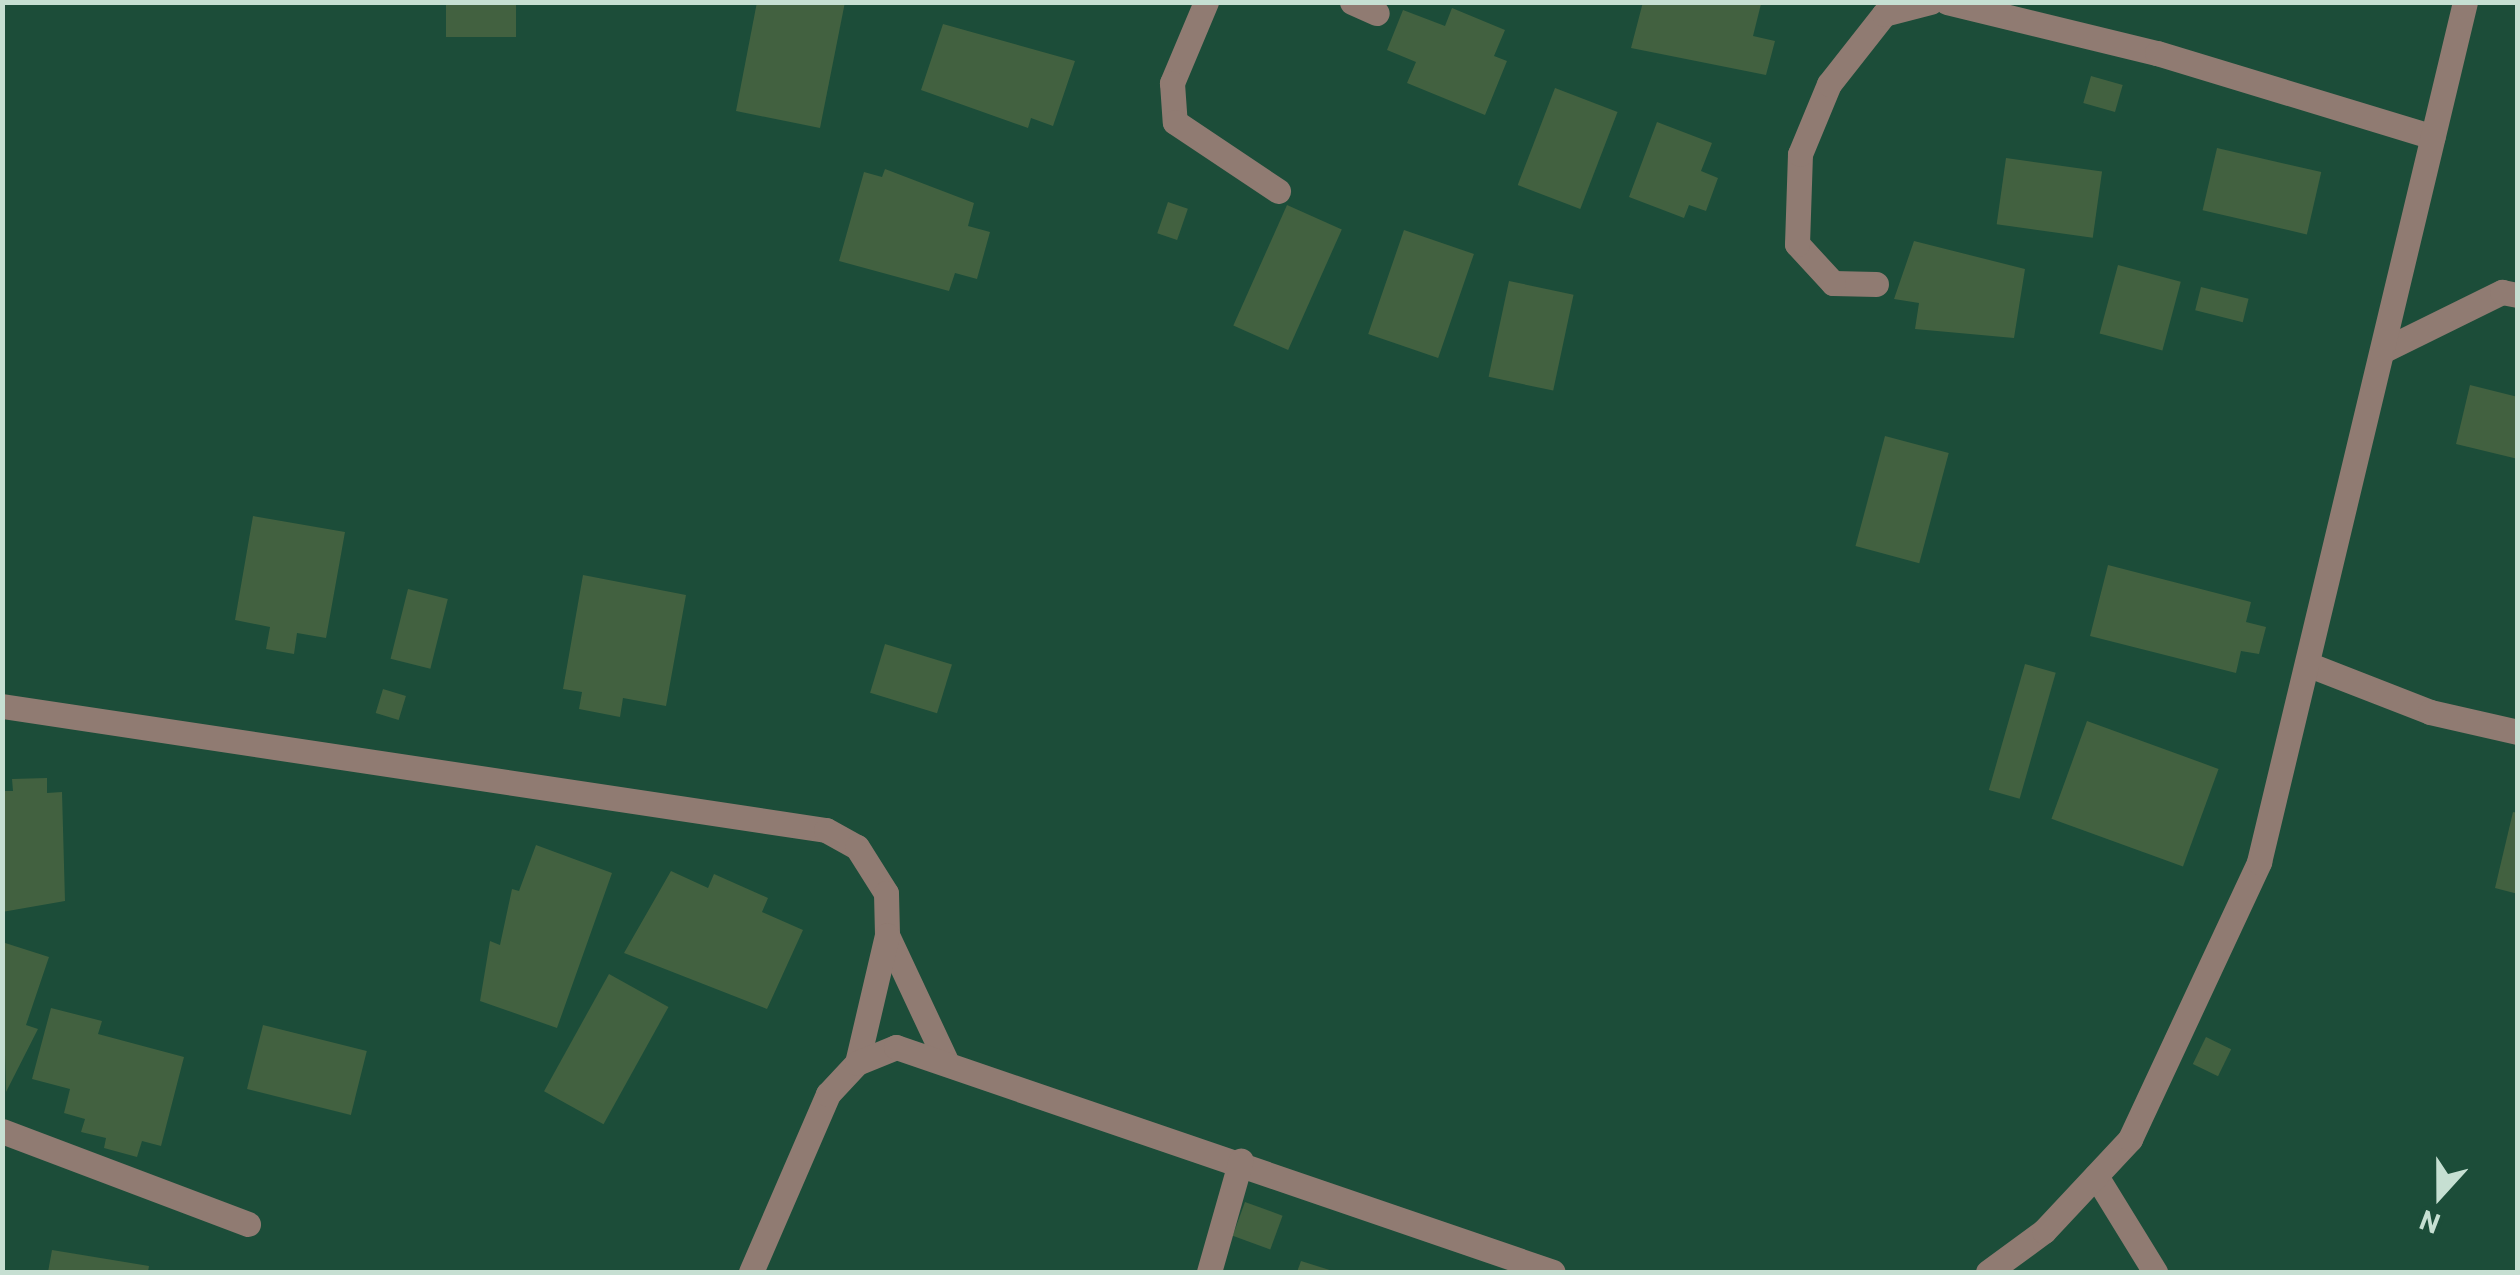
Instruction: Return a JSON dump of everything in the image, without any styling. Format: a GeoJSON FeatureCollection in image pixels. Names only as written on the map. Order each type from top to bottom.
{"type":"FeatureCollection","features":[{"type":"Feature","properties":{"kind":"street"},"geometry":{"type":"LineString","coordinates":[[1206,2],[1172,83],[1174,122],[1278,191]]}},
{"type":"Feature","properties":{"kind":"street"},"geometry":{"type":"LineString","coordinates":[[1352,2],[1377,14]]}},
{"type":"Feature","properties":{"kind":"street"},"geometry":{"type":"LineString","coordinates":[[1876,284],[1834,283],[1796,244],[1800,154],[1829,84],[1884,14],[1930,2]]}},
{"type":"Feature","properties":{"kind":"street"},"geometry":{"type":"LineString","coordinates":[[1948,2],[2156,53],[2433,137]]}},
{"type":"Feature","properties":{"kind":"street"},"geometry":{"type":"LineString","coordinates":[[1988,1272],[2096,1176],[2130,1139],[2217,965],[2259,862],[2465,2]]}},
{"type":"Feature","properties":{"kind":"street"},"geometry":{"type":"LineString","coordinates":[[2382,351],[2502,292],[2518,295]]}},
{"type":"Feature","properties":{"kind":"street"},"geometry":{"type":"LineString","coordinates":[[2306,664],[2430,712],[2518,732]]}},
{"type":"Feature","properties":{"kind":"street"},"geometry":{"type":"LineString","coordinates":[[2,706],[826,830],[871,866],[886,893],[887,935],[857,1063],[820,1110],[751,1272]]}},
{"type":"Feature","properties":{"kind":"street"},"geometry":{"type":"LineString","coordinates":[[887,935],[946,1058]]}},
{"type":"Feature","properties":{"kind":"street"},"geometry":{"type":"LineString","coordinates":[[857,1063],[896,1047],[946,1058],[1553,1272]]}},
{"type":"Feature","properties":{"kind":"street"},"geometry":{"type":"LineString","coordinates":[[2,1130],[248,1224]]}},
{"type":"Feature","properties":{"kind":"street"},"geometry":{"type":"LineString","coordinates":[[1209,1272],[1241,1160]]}},
{"type":"Feature","properties":{"kind":"street"},"geometry":{"type":"LineString","coordinates":[[2096,1176],[2155,1272]]}},
{"type":"Feature","properties":{"kind":"building"},"geometry":{"type":"Polygon","coordinates":[[[446,2],[516,2],[516,37],[446,37],[446,2]]]}},
{"type":"Feature","properties":{"kind":"building"},"geometry":{"type":"Polygon","coordinates":[[[757,2],[845,2],[820,128],[736,111],[757,2]]]}},
{"type":"Feature","properties":{"kind":"building"},"geometry":{"type":"Polygon","coordinates":[[[1643,2],[1761,4],[1753,36],[1775,41],[1766,75],[1631,48],[1643,2]]]}},
{"type":"Feature","properties":{"kind":"building"},"geometry":{"type":"Polygon","coordinates":[[[1452,8],[1505,30],[1494,56],[1507,61],[1485,115],[1407,83],[1416,62],[1387,50],[1403,10],[1445,26],[1452,8]]]}},
{"type":"Feature","properties":{"kind":"building"},"geometry":{"type":"Polygon","coordinates":[[[943,24],[1075,61],[1053,126],[1031,118],[1028,128],[921,90],[943,24]]]}},
{"type":"Feature","properties":{"kind":"building"},"geometry":{"type":"Polygon","coordinates":[[[2091,76],[2123,85],[2115,112],[2083,103],[2091,76]]]}},
{"type":"Feature","properties":{"kind":"building"},"geometry":{"type":"Polygon","coordinates":[[[1555,88],[1618,112],[1580,209],[1518,185],[1555,88]]]}},
{"type":"Feature","properties":{"kind":"building"},"geometry":{"type":"Polygon","coordinates":[[[1657,122],[1712,143],[1701,171],[1718,178],[1706,211],[1689,205],[1684,218],[1629,197],[1657,122]]]}},
{"type":"Feature","properties":{"kind":"building"},"geometry":{"type":"Polygon","coordinates":[[[2217,148],[2321,172],[2307,234],[2203,210],[2217,148]]]}},
{"type":"Feature","properties":{"kind":"building"},"geometry":{"type":"Polygon","coordinates":[[[2006,158],[2102,171],[2093,238],[1997,224],[2006,158]]]}},
{"type":"Feature","properties":{"kind":"building"},"geometry":{"type":"Polygon","coordinates":[[[885,169],[974,203],[968,226],[990,232],[977,279],[955,273],[949,291],[839,261],[864,172],[882,177],[885,169]]]}},
{"type":"Feature","properties":{"kind":"building"},"geometry":{"type":"Polygon","coordinates":[[[1168,202],[1188,209],[1177,240],[1157,233],[1168,202]]]}},
{"type":"Feature","properties":{"kind":"building"},"geometry":{"type":"Polygon","coordinates":[[[1287,205],[1342,229],[1288,350],[1233,326],[1287,205]]]}},
{"type":"Feature","properties":{"kind":"building"},"geometry":{"type":"Polygon","coordinates":[[[1404,230],[1474,254],[1438,358],[1368,334],[1404,230]]]}},
{"type":"Feature","properties":{"kind":"building"},"geometry":{"type":"Polygon","coordinates":[[[1914,241],[2025,269],[2014,338],[1915,329],[1919,303],[1894,299],[1914,241]]]}},
{"type":"Feature","properties":{"kind":"building"},"geometry":{"type":"Polygon","coordinates":[[[2118,265],[2181,282],[2162,350],[2100,334],[2118,265]]]}},
{"type":"Feature","properties":{"kind":"building"},"geometry":{"type":"Polygon","coordinates":[[[1509,281],[1574,295],[1553,391],[1489,377],[1509,281]]]}},
{"type":"Feature","properties":{"kind":"building"},"geometry":{"type":"Polygon","coordinates":[[[2201,287],[2249,299],[2243,322],[2195,310],[2201,287]]]}},
{"type":"Feature","properties":{"kind":"building"},"geometry":{"type":"Polygon","coordinates":[[[2470,385],[2518,397],[2518,459],[2456,444],[2470,385]]]}},
{"type":"Feature","properties":{"kind":"building"},"geometry":{"type":"Polygon","coordinates":[[[1885,436],[1949,453],[1919,563],[1855,546],[1885,436]]]}},
{"type":"Feature","properties":{"kind":"building"},"geometry":{"type":"Polygon","coordinates":[[[253,516],[345,532],[326,638],[297,633],[294,654],[266,649],[270,627],[235,620],[253,516]]]}},
{"type":"Feature","properties":{"kind":"building"},"geometry":{"type":"Polygon","coordinates":[[[2108,565],[2251,602],[2246,622],[2266,627],[2259,654],[2241,651],[2236,673],[2090,636],[2108,565]]]}},
{"type":"Feature","properties":{"kind":"building"},"geometry":{"type":"Polygon","coordinates":[[[583,575],[686,595],[666,706],[623,698],[620,717],[579,709],[582,692],[563,689],[583,575]]]}},
{"type":"Feature","properties":{"kind":"building"},"geometry":{"type":"Polygon","coordinates":[[[408,589],[448,599],[430,669],[391,659],[408,589]]]}},
{"type":"Feature","properties":{"kind":"building"},"geometry":{"type":"Polygon","coordinates":[[[885,644],[952,664],[937,713],[870,693],[885,644]]]}},
{"type":"Feature","properties":{"kind":"building"},"geometry":{"type":"Polygon","coordinates":[[[2025,664],[2056,673],[2020,799],[1989,790],[2025,664]]]}},
{"type":"Feature","properties":{"kind":"building"},"geometry":{"type":"Polygon","coordinates":[[[383,689],[406,696],[399,720],[376,713],[383,689]]]}},
{"type":"Feature","properties":{"kind":"building"},"geometry":{"type":"Polygon","coordinates":[[[2087,721],[2219,769],[2183,867],[2051,819],[2087,721]]]}},
{"type":"Feature","properties":{"kind":"building"},"geometry":{"type":"Polygon","coordinates":[[[47,778],[47,793],[62,792],[65,901],[2,912],[2,791],[13,791],[12,779],[47,778]]]}},
{"type":"Feature","properties":{"kind":"building"},"geometry":{"type":"Polygon","coordinates":[[[2513,812],[2518,813],[2518,894],[2495,888],[2513,812]]]}},
{"type":"Feature","properties":{"kind":"building"},"geometry":{"type":"Polygon","coordinates":[[[536,845],[612,873],[557,1028],[480,1001],[490,941],[500,945],[512,889],[519,891],[536,845]]]}},
{"type":"Feature","properties":{"kind":"building"},"geometry":{"type":"Polygon","coordinates":[[[671,871],[708,888],[714,874],[768,898],[762,912],[803,930],[767,1009],[624,953],[671,871]]]}},
{"type":"Feature","properties":{"kind":"building"},"geometry":{"type":"Polygon","coordinates":[[[2,942],[49,957],[26,1025],[38,1029],[6,1092],[2,942]]]}},
{"type":"Feature","properties":{"kind":"building"},"geometry":{"type":"Polygon","coordinates":[[[609,974],[668,1007],[604,1124],[544,1091],[609,974]]]}},
{"type":"Feature","properties":{"kind":"building"},"geometry":{"type":"Polygon","coordinates":[[[51,1008],[102,1021],[98,1034],[184,1057],[161,1146],[142,1141],[137,1157],[104,1148],[106,1138],[81,1132],[85,1119],[64,1113],[70,1089],[32,1079],[51,1008]]]}},
{"type":"Feature","properties":{"kind":"building"},"geometry":{"type":"Polygon","coordinates":[[[263,1025],[367,1051],[351,1115],[247,1089],[263,1025]]]}},
{"type":"Feature","properties":{"kind":"building"},"geometry":{"type":"Polygon","coordinates":[[[2206,1037],[2231,1049],[2218,1076],[2193,1064],[2206,1037]]]}},
{"type":"Feature","properties":{"kind":"building"},"geometry":{"type":"Polygon","coordinates":[[[1245,1202],[1283,1216],[1270,1250],[1233,1236],[1245,1202]]]}},
{"type":"Feature","properties":{"kind":"building"},"geometry":{"type":"Polygon","coordinates":[[[52,1250],[149,1266],[148,1272],[48,1272],[52,1250]]]}},
{"type":"Feature","properties":{"kind":"building"},"geometry":{"type":"Polygon","coordinates":[[[1301,1261],[1336,1272],[1297,1272],[1301,1261]]]}}]}
